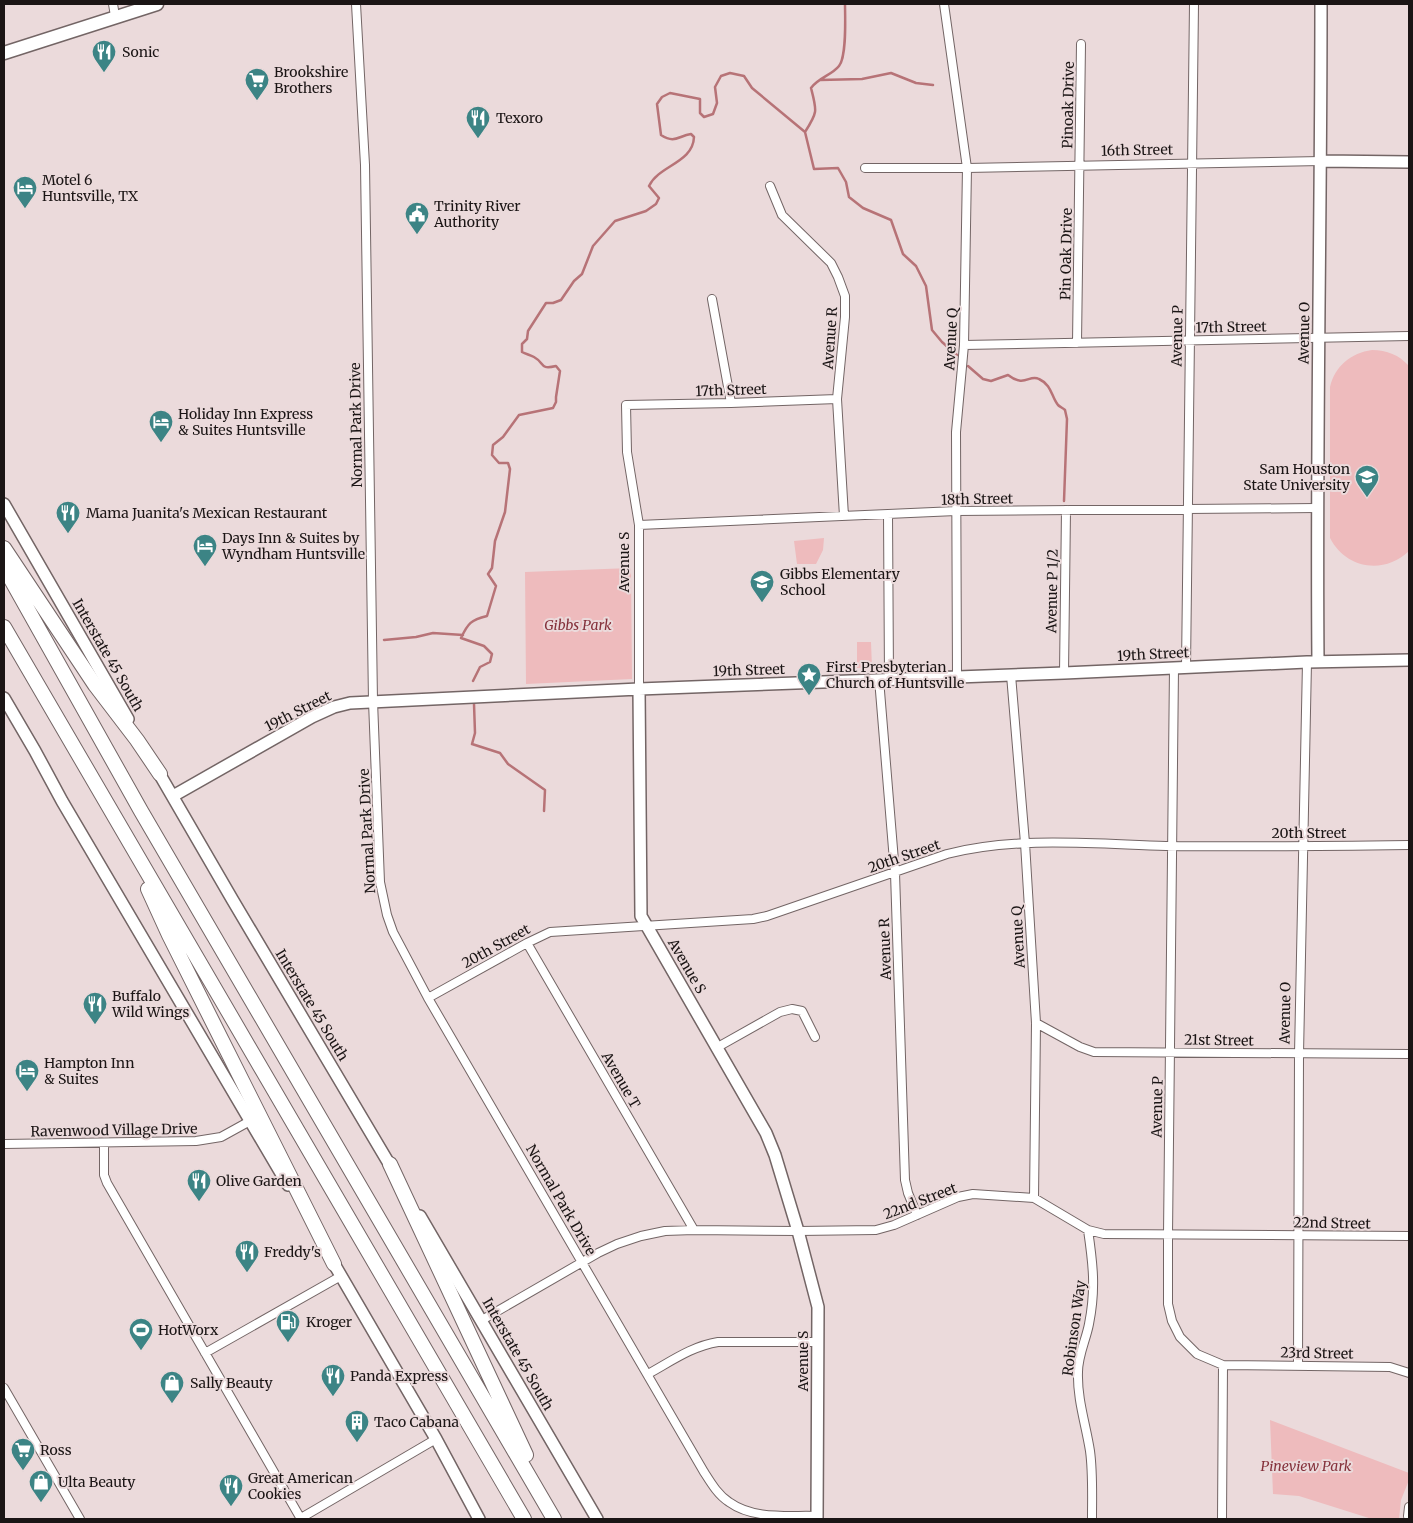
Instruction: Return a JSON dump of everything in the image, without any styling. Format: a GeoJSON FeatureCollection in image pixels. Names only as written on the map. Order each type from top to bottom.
{"type":"FeatureCollection","features":[{"type":"Feature","properties":{"kind":"highway"},"geometry":{"type":"LineString","coordinates":[[4,548],[94,685],[137,740],[160,774]]}},
{"type":"Feature","properties":{"kind":"highway"},"geometry":{"type":"LineString","coordinates":[[4,566],[140,811],[555,1519]]}},
{"type":"Feature","properties":{"kind":"highway"},"geometry":{"type":"LineString","coordinates":[[4,627],[524,1519]]}},
{"type":"Feature","properties":{"kind":"highway"},"geometry":{"type":"LineString","coordinates":[[115,818],[169,935],[338,1270]]}},
{"type":"Feature","properties":{"kind":"highway"},"geometry":{"type":"LineString","coordinates":[[390,1164],[555,1519]]}},
{"type":"Feature","properties":{"kind":"main road"},"geometry":{"type":"LineString","coordinates":[[4,53],[114,10],[157,4]]}},
{"type":"Feature","properties":{"kind":"street","name":"Normal Park Drive"},"geometry":{"type":"LineString","coordinates":[[356,4],[365,165],[373,701],[380,882],[383,900],[393,932],[428,998],[704,1472],[717,1491],[728,1502],[744,1511],[760,1515],[817,1517]]}},
{"type":"Feature","properties":{"kind":"street","name":"Avenue Q"},"geometry":{"type":"LineString","coordinates":[[944,4],[967,168],[964,344],[956,432],[956,677]]}},
{"type":"Feature","properties":{"kind":"street","name":"Avenue P"},"geometry":{"type":"LineString","coordinates":[[1186,668],[1194,4]]}},
{"type":"Feature","properties":{"kind":"street","name":"Avenue O"},"geometry":{"type":"LineString","coordinates":[[1298,1365],[1302,846],[1312,662],[1320,338],[1321,4]]}},
{"type":"Feature","properties":{"kind":"street","name":"Pinoak Drive"},"geometry":{"type":"LineString","coordinates":[[1079,166],[1081,44]]}},
{"type":"Feature","properties":{"kind":"street","name":"16th Street"},"geometry":{"type":"LineString","coordinates":[[865,168],[967,168],[1321,161],[1409,162]]}},
{"type":"Feature","properties":{"kind":"street","name":"Pin Oak Drive"},"geometry":{"type":"LineString","coordinates":[[1077,343],[1079,166]]}},
{"type":"Feature","properties":{"kind":"street","name":"Avenue R"},"geometry":{"type":"LineString","coordinates":[[770,186],[782,215],[831,263],[845,296],[845,317],[837,399],[844,516]]}},
{"type":"Feature","properties":{"kind":"street"},"geometry":{"type":"LineString","coordinates":[[712,299],[731,403]]}},
{"type":"Feature","properties":{"kind":"street","name":"17th Street"},"geometry":{"type":"LineString","coordinates":[[964,344],[1409,336]]}},
{"type":"Feature","properties":{"kind":"street","name":"17th Street"},"geometry":{"type":"LineString","coordinates":[[626,405],[837,399]]}},
{"type":"Feature","properties":{"kind":"street","name":"Avenue S"},"geometry":{"type":"LineString","coordinates":[[626,405],[627,452],[639,525],[641,916],[766,1133],[775,1154],[798,1231],[818,1307],[817,1517]]}},
{"type":"Feature","properties":{"kind":"street","name":"Interstate 45 South"},"geometry":{"type":"LineString","coordinates":[[4,504],[160,774],[597,1519]]}},
{"type":"Feature","properties":{"kind":"street","name":"18th Street"},"geometry":{"type":"LineString","coordinates":[[639,525],[956,511],[1316,508]]}},
{"type":"Feature","properties":{"kind":"street","name":"Avenue P 1/2"},"geometry":{"type":"LineString","coordinates":[[1064,673],[1066,510]]}},
{"type":"Feature","properties":{"kind":"street","name":"Avenue R"},"geometry":{"type":"LineString","coordinates":[[888,514],[884,679],[895,873],[905,1180],[917,1215]]}},
{"type":"Feature","properties":{"kind":"street","name":"19th Street"},"geometry":{"type":"LineString","coordinates":[[173,796],[321,713],[350,703],[884,679],[1312,662],[1409,660]]}},
{"type":"Feature","properties":{"kind":"street","name":"Avenue P"},"geometry":{"type":"LineString","coordinates":[[1174,668],[1168,1304],[1172,1322],[1180,1337],[1197,1354],[1223,1365]]}},
{"type":"Feature","properties":{"kind":"street","name":"Avenue Q"},"geometry":{"type":"LineString","coordinates":[[1011,675],[1025,843],[1036,1024],[1034,1198]]}},
{"type":"Feature","properties":{"kind":"street"},"geometry":{"type":"LineString","coordinates":[[4,698],[70,815],[436,1439],[479,1519]]}},
{"type":"Feature","properties":{"kind":"street","name":"20th Street"},"geometry":{"type":"LineString","coordinates":[[428,998],[550,932],[753,920],[948,854],[965,850],[1025,843],[1172,846],[1409,845]]}},
{"type":"Feature","properties":{"kind":"street","name":"Avenue T"},"geometry":{"type":"LineString","coordinates":[[527,943],[694,1230]]}},
{"type":"Feature","properties":{"kind":"street"},"geometry":{"type":"LineString","coordinates":[[716,1048],[780,1012],[792,1009],[802,1011],[816,1037]]}},
{"type":"Feature","properties":{"kind":"street","name":"21st Street"},"geometry":{"type":"LineString","coordinates":[[1036,1024],[1080,1047],[1094,1052],[1409,1054]]}},
{"type":"Feature","properties":{"kind":"street","name":"Ravenwood Village Drive"},"geometry":{"type":"LineString","coordinates":[[4,1144],[209,1140],[221,1137],[250,1121]]}},
{"type":"Feature","properties":{"kind":"street"},"geometry":{"type":"LineString","coordinates":[[104,1143],[104,1175],[107,1183],[301,1519],[436,1439]]}},
{"type":"Feature","properties":{"kind":"street","name":"22nd Street"},"geometry":{"type":"LineString","coordinates":[[482,1320],[582,1262],[617,1244],[641,1236],[665,1231],[694,1230],[876,1230],[894,1225],[958,1197],[973,1194],[1034,1198],[1088,1230],[1104,1234],[1409,1236]]}},
{"type":"Feature","properties":{"kind":"street","name":"Robinson Way"},"geometry":{"type":"LineString","coordinates":[[1088,1230],[1094,1270],[1093,1300],[1078,1371],[1079,1389],[1090,1451],[1092,1519]]}},
{"type":"Feature","properties":{"kind":"street"},"geometry":{"type":"LineString","coordinates":[[205,1353],[338,1270]]}},
{"type":"Feature","properties":{"kind":"street"},"geometry":{"type":"LineString","coordinates":[[648,1374],[707,1344],[718,1342],[818,1342]]}},
{"type":"Feature","properties":{"kind":"street"},"geometry":{"type":"LineString","coordinates":[[1222,1519],[1223,1365]]}},
{"type":"Feature","properties":{"kind":"street","name":"23rd Street"},"geometry":{"type":"LineString","coordinates":[[1223,1365],[1390,1367],[1409,1373]]}},
{"type":"Feature","properties":{"kind":"street"},"geometry":{"type":"LineString","coordinates":[[4,1388],[80,1519]]}},
{"type":"Feature","properties":{"kind":"street"},"geometry":{"type":"LineString","coordinates":[[1408,1516],[1409,1508]]}},
{"type":"Feature","properties":{"kind":"green space","name":"Sam Houston State University"},"geometry":{"type":"Polygon","coordinates":[[[1372,350],[1392,354],[1409,366],[1409,551],[1399,559],[1377,566],[1355,562],[1337,548],[1330,538],[1330,387],[1336,373],[1345,362],[1357,354],[1372,350]]]}},
{"type":"Feature","properties":{"kind":"green space"},"geometry":{"type":"Polygon","coordinates":[[[824,538],[823,550],[816,564],[797,564],[794,541],[824,538]]]}},
{"type":"Feature","properties":{"kind":"green space","name":"Gibbs Park"},"geometry":{"type":"Polygon","coordinates":[[[631,568],[632,679],[526,684],[525,572],[631,568]]]}},
{"type":"Feature","properties":{"kind":"green space"},"geometry":{"type":"Polygon","coordinates":[[[857,642],[871,642],[872,668],[857,668],[857,642]]]}},
{"type":"Feature","properties":{"kind":"green space","name":"Pineview Park"},"geometry":{"type":"Polygon","coordinates":[[[1270,1420],[1409,1473],[1409,1480],[1401,1500],[1399,1519],[1372,1519],[1299,1496],[1273,1494],[1270,1420]]]}},
{"type":"Feature","properties":{"kind":"waterway"},"geometry":{"type":"LineString","coordinates":[[473,681],[480,667],[490,662],[492,654],[484,646],[461,638],[471,623],[487,616],[496,586],[488,574],[492,568],[495,541],[505,512],[510,469],[508,463],[499,463],[492,455],[493,445],[503,437],[519,415],[553,408],[556,402],[560,371],[556,366],[544,366],[534,357],[522,352],[522,344],[527,339],[528,331],[546,303],[561,300],[574,281],[582,274],[593,246],[615,221],[646,211],[656,204],[659,198],[649,186],[660,173],[688,153],[694,137],[691,134],[673,139],[661,135],[657,104],[662,97],[670,93],[700,99],[700,113],[704,117],[713,114],[717,103],[715,87],[721,76],[730,73],[744,76],[752,88],[805,132],[815,111],[811,88],[836,69],[842,61],[845,36],[845,4]]}},
{"type":"Feature","properties":{"kind":"waterway"},"geometry":{"type":"LineString","coordinates":[[820,80],[862,79],[891,73],[916,83],[933,85]]}},
{"type":"Feature","properties":{"kind":"waterway"},"geometry":{"type":"LineString","coordinates":[[805,132],[814,169],[838,168],[846,182],[849,197],[863,208],[891,220],[903,254],[916,266],[926,286],[932,330],[957,355]]}},
{"type":"Feature","properties":{"kind":"waterway"},"geometry":{"type":"LineString","coordinates":[[968,366],[983,379],[991,381],[1008,375],[1023,381],[1035,378],[1043,381],[1049,387],[1058,405],[1065,410],[1067,419],[1064,501]]}},
{"type":"Feature","properties":{"kind":"waterway"},"geometry":{"type":"LineString","coordinates":[[384,640],[416,637],[433,633],[463,635]]}},
{"type":"Feature","properties":{"kind":"waterway"},"geometry":{"type":"LineString","coordinates":[[474,704],[475,733],[472,744],[500,753],[508,764],[545,790],[544,811]]}},
{"type":"Feature","properties":{"kind":"place","name":"Sonic"},"geometry":{"type":"Point","coordinates":[104,73]}},
{"type":"Feature","properties":{"kind":"place","name":"Brookshire Brothers"},"geometry":{"type":"Point","coordinates":[257,101]}},
{"type":"Feature","properties":{"kind":"place","name":"Texoro"},"geometry":{"type":"Point","coordinates":[478,139]}},
{"type":"Feature","properties":{"kind":"place","name":"Motel 6 Huntsville, TX"},"geometry":{"type":"Point","coordinates":[25,209]}},
{"type":"Feature","properties":{"kind":"place","name":"Trinity River Authority"},"geometry":{"type":"Point","coordinates":[417,235]}},
{"type":"Feature","properties":{"kind":"place","name":"Holiday Inn Express & Suites Huntsville"},"geometry":{"type":"Point","coordinates":[161,443]}},
{"type":"Feature","properties":{"kind":"place","name":"Sam Houston State University"},"geometry":{"type":"Point","coordinates":[1367,498]}},
{"type":"Feature","properties":{"kind":"place","name":"Mama Juanita's Mexican Restaurant"},"geometry":{"type":"Point","coordinates":[68,534]}},
{"type":"Feature","properties":{"kind":"place","name":"Days Inn & Suites by Wyndham Huntsville"},"geometry":{"type":"Point","coordinates":[205,567]}},
{"type":"Feature","properties":{"kind":"place","name":"Gibbs Elementary School"},"geometry":{"type":"Point","coordinates":[762,603]}},
{"type":"Feature","properties":{"kind":"place","name":"First Presbyterian Church of Huntsville"},"geometry":{"type":"Point","coordinates":[809,696]}},
{"type":"Feature","properties":{"kind":"place","name":"Buffalo Wild Wings"},"geometry":{"type":"Point","coordinates":[95,1025]}},
{"type":"Feature","properties":{"kind":"place","name":"Hampton Inn & Suites"},"geometry":{"type":"Point","coordinates":[27,1092]}},
{"type":"Feature","properties":{"kind":"place","name":"Olive Garden"},"geometry":{"type":"Point","coordinates":[199,1202]}},
{"type":"Feature","properties":{"kind":"place","name":"Freddy's"},"geometry":{"type":"Point","coordinates":[247,1273]}},
{"type":"Feature","properties":{"kind":"place","name":"Kroger"},"geometry":{"type":"Point","coordinates":[288,1343]}},
{"type":"Feature","properties":{"kind":"place","name":"HotWorx"},"geometry":{"type":"Point","coordinates":[141,1351]}},
{"type":"Feature","properties":{"kind":"place","name":"Panda Express"},"geometry":{"type":"Point","coordinates":[333,1397]}},
{"type":"Feature","properties":{"kind":"place","name":"Sally Beauty"},"geometry":{"type":"Point","coordinates":[172,1404]}},
{"type":"Feature","properties":{"kind":"place","name":"Taco Cabana"},"geometry":{"type":"Point","coordinates":[357,1443]}},
{"type":"Feature","properties":{"kind":"place","name":"Ross"},"geometry":{"type":"Point","coordinates":[23,1471]}},
{"type":"Feature","properties":{"kind":"place","name":"Ulta Beauty"},"geometry":{"type":"Point","coordinates":[41,1503]}},
{"type":"Feature","properties":{"kind":"place","name":"Great American Cookies"},"geometry":{"type":"Point","coordinates":[231,1507]}}]}
